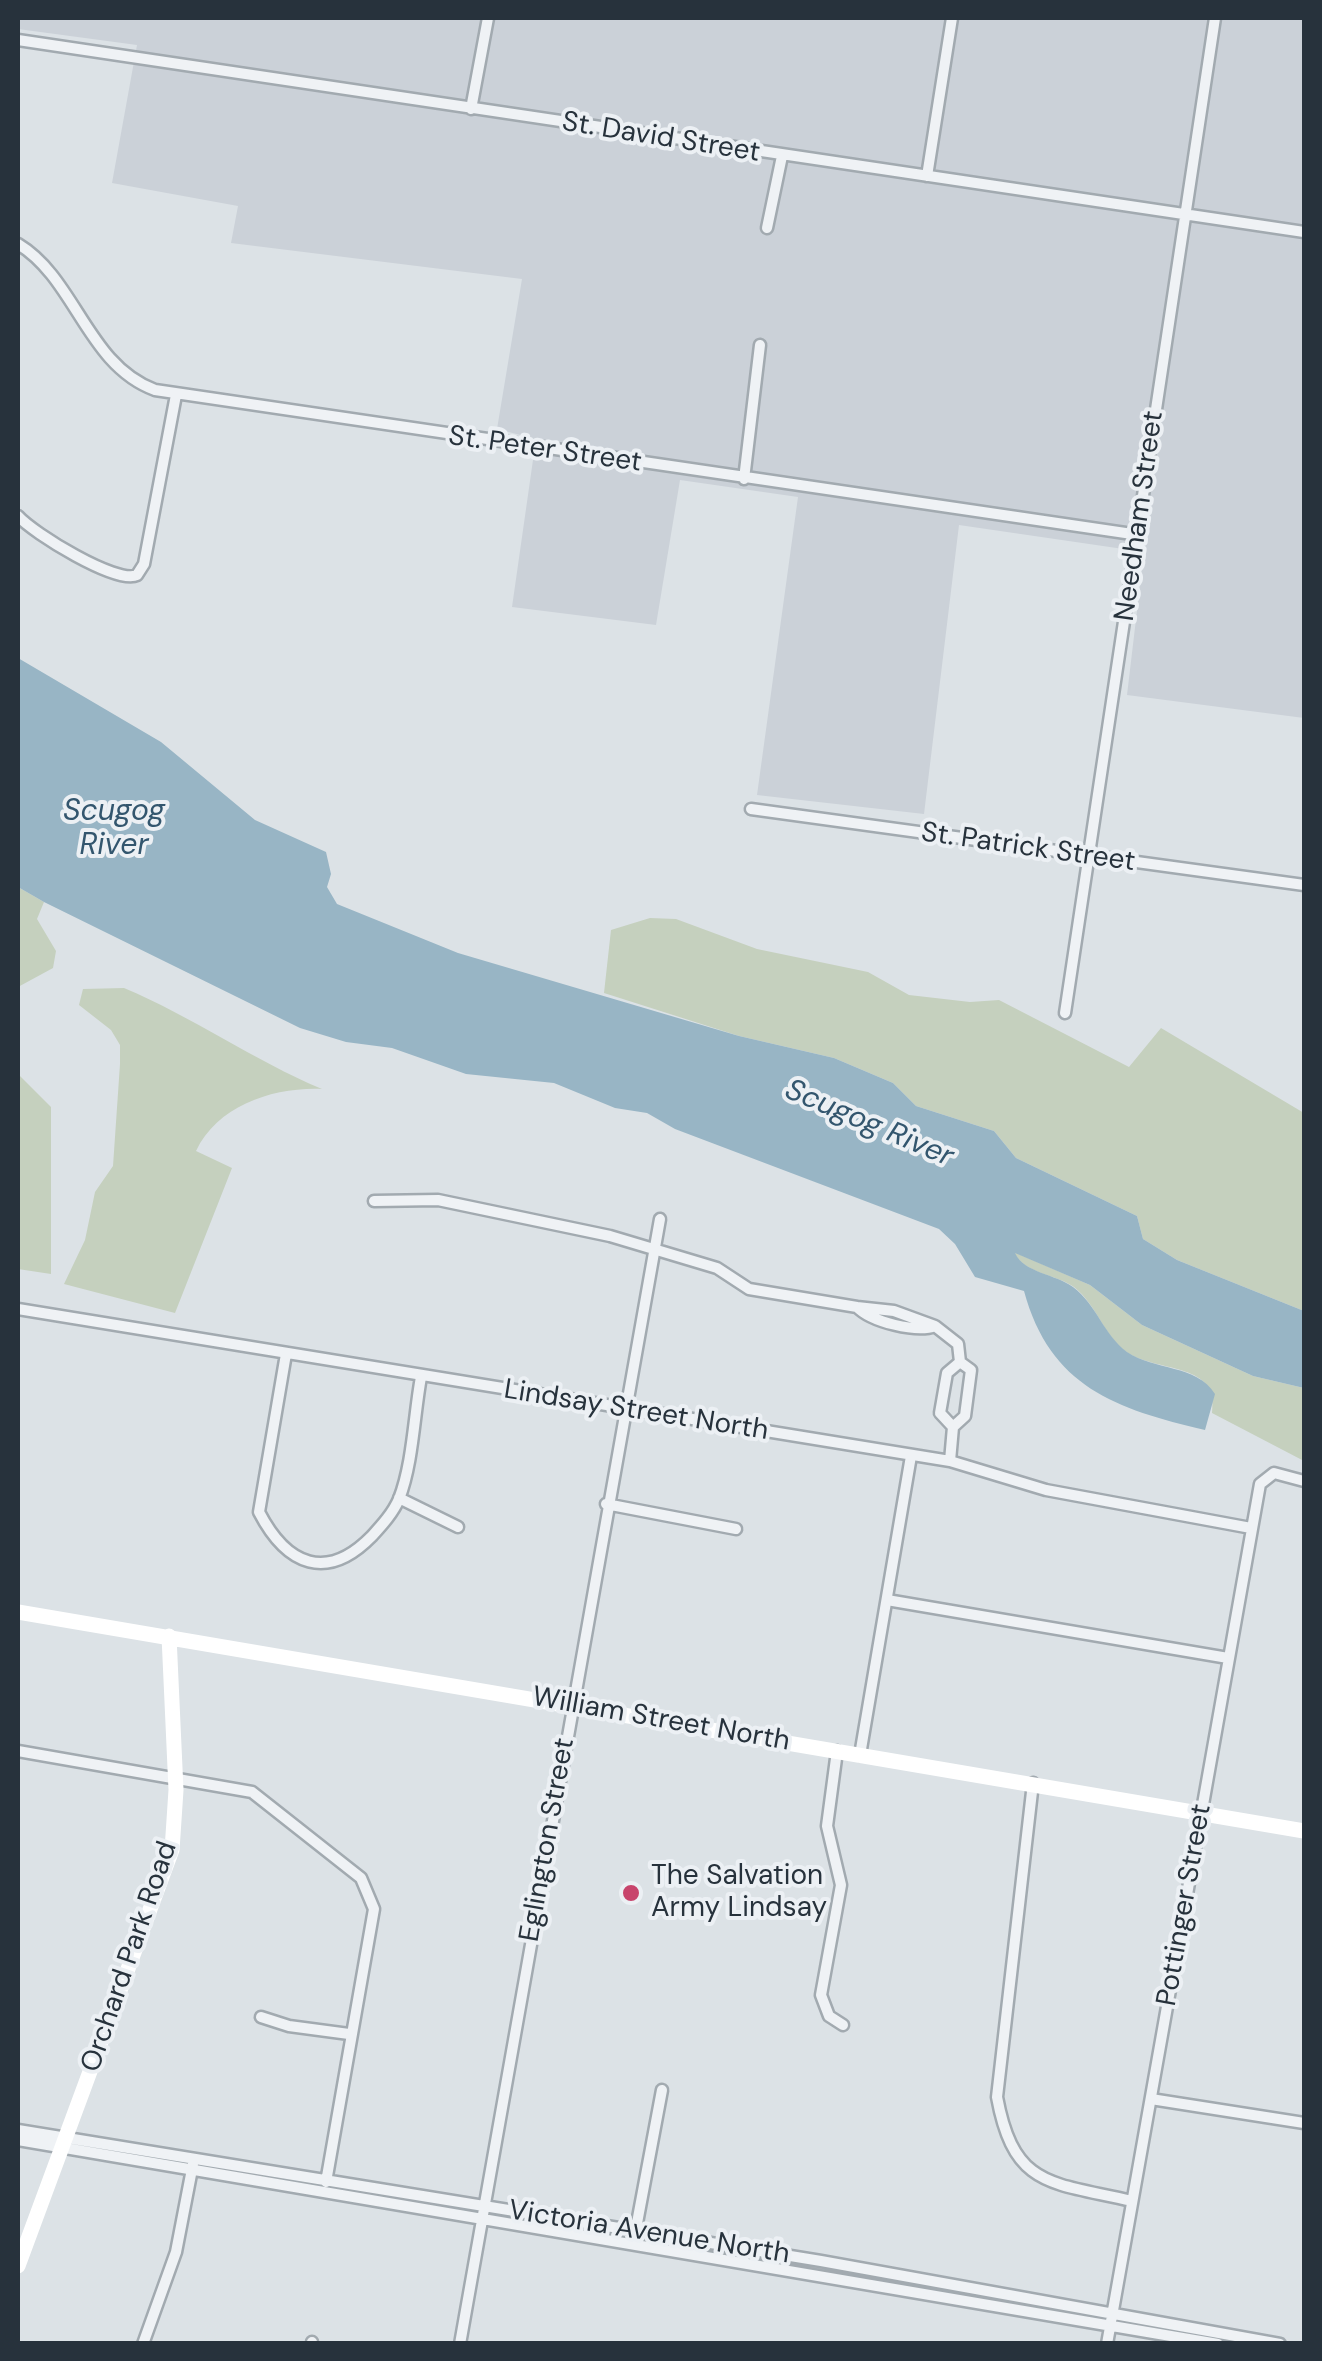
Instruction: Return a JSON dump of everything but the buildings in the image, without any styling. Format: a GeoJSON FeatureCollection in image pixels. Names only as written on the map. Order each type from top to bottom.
{"type":"FeatureCollection","features":[{"type":"Feature","properties":{"kind":"street"},"geometry":{"type":"LineString","coordinates":[[471,109],[488,18]]}},
{"type":"Feature","properties":{"kind":"street"},"geometry":{"type":"LineString","coordinates":[[927,176],[952,18]]}},
{"type":"Feature","properties":{"kind":"street","name":"Needham Street"},"geometry":{"type":"LineString","coordinates":[[1065,1014],[1214,18]]}},
{"type":"Feature","properties":{"kind":"street","name":"St. David Street"},"geometry":{"type":"LineString","coordinates":[[18,40],[1304,232]]}},
{"type":"Feature","properties":{"kind":"street"},"geometry":{"type":"LineString","coordinates":[[767,228],[782,156]]}},
{"type":"Feature","properties":{"kind":"street","name":"St. Peter Street"},"geometry":{"type":"LineString","coordinates":[[18,244],[40,262],[114,366],[136,383],[176,394],[1139,536]]}},
{"type":"Feature","properties":{"kind":"street"},"geometry":{"type":"LineString","coordinates":[[744,479],[760,345]]}},
{"type":"Feature","properties":{"kind":"street"},"geometry":{"type":"LineString","coordinates":[[18,516],[35,532],[84,559],[118,576],[134,577],[144,564],[176,394]]}},
{"type":"Feature","properties":{"kind":"street","name":"St. Patrick Street"},"geometry":{"type":"LineString","coordinates":[[752,809],[1304,885]]}},
{"type":"Feature","properties":{"kind":"street"},"geometry":{"type":"LineString","coordinates":[[374,1201],[414,1198],[450,1202],[610,1236],[717,1268],[749,1288],[857,1307],[864,1315],[893,1317],[926,1330],[935,1326],[958,1344],[960,1362],[970,1370],[964,1416],[952,1428],[950,1461]]}},
{"type":"Feature","properties":{"kind":"street","name":"Eglington Street"},"geometry":{"type":"LineString","coordinates":[[460,2344],[606,1504],[660,1219]]}},
{"type":"Feature","properties":{"kind":"street","name":"Lindsay Street North"},"geometry":{"type":"LineString","coordinates":[[18,1308],[950,1461],[1046,1490],[1251,1528]]}},
{"type":"Feature","properties":{"kind":"street"},"geometry":{"type":"LineString","coordinates":[[286,1354],[259,1512],[268,1531],[312,1563],[333,1566],[355,1553],[385,1522],[400,1498],[421,1377]]}},
{"type":"Feature","properties":{"kind":"street"},"geometry":{"type":"LineString","coordinates":[[952,1428],[940,1413],[947,1373],[960,1362]]}},
{"type":"Feature","properties":{"kind":"street"},"geometry":{"type":"LineString","coordinates":[[860,1755],[911,1456]]}},
{"type":"Feature","properties":{"kind":"street","name":"Pottinger Street"},"geometry":{"type":"LineString","coordinates":[[1108,2344],[1260,1484],[1274,1473],[1304,1481]]}},
{"type":"Feature","properties":{"kind":"street"},"geometry":{"type":"LineString","coordinates":[[400,1498],[458,1527]]}},
{"type":"Feature","properties":{"kind":"street"},"geometry":{"type":"LineString","coordinates":[[606,1504],[736,1529]]}},
{"type":"Feature","properties":{"kind":"street"},"geometry":{"type":"LineString","coordinates":[[887,1600],[1228,1658]]}},
{"type":"Feature","properties":{"kind":"street","name":"William Street North"},"geometry":{"type":"LineString","coordinates":[[18,1612],[1304,1831]]}},
{"type":"Feature","properties":{"kind":"street","name":"Orchard Park Road"},"geometry":{"type":"LineString","coordinates":[[18,2266],[172,1850],[176,1776],[169,1636]]}},
{"type":"Feature","properties":{"kind":"street"},"geometry":{"type":"LineString","coordinates":[[18,1751],[252,1792],[362,1878],[374,1909],[323,2193]]}},
{"type":"Feature","properties":{"kind":"street"},"geometry":{"type":"LineString","coordinates":[[836,1751],[827,1826],[841,1886],[821,1994],[829,2016],[843,2026]]}},
{"type":"Feature","properties":{"kind":"street"},"geometry":{"type":"LineString","coordinates":[[1033,1783],[997,2097],[1004,2138],[1017,2158],[1044,2181],[1132,2201]]}},
{"type":"Feature","properties":{"kind":"street"},"geometry":{"type":"LineString","coordinates":[[262,2017],[289,2026],[349,2034]]}},
{"type":"Feature","properties":{"kind":"street"},"geometry":{"type":"LineString","coordinates":[[633,2244],[662,2090]]}},
{"type":"Feature","properties":{"kind":"street"},"geometry":{"type":"LineString","coordinates":[[1151,2099],[1304,2123]]}},
{"type":"Feature","properties":{"kind":"street","name":"Victoria Avenue North"},"geometry":{"type":"LineString","coordinates":[[18,2130],[191,2170],[1218,2344]]}},
{"type":"Feature","properties":{"kind":"street","name":"Victoria Avenue North"},"geometry":{"type":"LineString","coordinates":[[18,2140],[194,2158],[485,2205],[1280,2344]]}},
{"type":"Feature","properties":{"kind":"street"},"geometry":{"type":"LineString","coordinates":[[143,2344],[176,2252],[194,2158]]}},
{"type":"Feature","properties":{"kind":"street"},"geometry":{"type":"LineString","coordinates":[[818,2275],[821,2261]]}},
{"type":"Feature","properties":{"kind":"shaded area"},"geometry":{"type":"Polygon","coordinates":[[[18,18],[1304,18],[1304,718],[1127,695],[1144,552],[959,525],[924,814],[757,795],[798,497],[680,480],[656,625],[512,607],[536,439],[497,429],[522,279],[231,243],[238,206],[112,183],[137,45],[18,29],[18,18]]]}},
{"type":"Feature","properties":{"kind":"green space"},"geometry":{"type":"Polygon","coordinates":[[[18,887],[44,902],[37,919],[56,951],[53,968],[18,987],[18,887]]]}},
{"type":"Feature","properties":{"kind":"green space"},"geometry":{"type":"Polygon","coordinates":[[[650,918],[676,919],[757,949],[868,972],[909,995],[970,1002],[999,1000],[1129,1067],[1161,1028],[1304,1113],[1304,1311],[1177,1260],[1143,1239],[1137,1216],[1016,1158],[994,1131],[916,1106],[893,1083],[834,1058],[739,1036],[604,993],[611,930],[650,918]]]}},
{"type":"Feature","properties":{"kind":"green space"},"geometry":{"type":"Polygon","coordinates":[[[124,988],[322,1089],[285,1091],[249,1102],[218,1122],[206,1135],[196,1151],[232,1168],[175,1313],[64,1284],[85,1240],[95,1192],[113,1166],[120,1064],[120,1045],[111,1030],[79,1005],[83,989],[124,988]]]}},
{"type":"Feature","properties":{"kind":"green space"},"geometry":{"type":"Polygon","coordinates":[[[18,1074],[51,1107],[51,1274],[18,1269],[18,1074]]]}},
{"type":"Feature","properties":{"kind":"green space"},"geometry":{"type":"Polygon","coordinates":[[[1014,1252],[1090,1285],[1142,1325],[1253,1376],[1304,1388],[1304,1461],[1212,1413],[1212,1397],[1197,1377],[1128,1353],[1074,1287],[1025,1265],[1014,1252]]]}},
{"type":"Feature","properties":{"kind":"water","name":"Scugog River"},"geometry":{"type":"Polygon","coordinates":[[[18,658],[161,742],[255,820],[326,852],[331,874],[327,887],[337,904],[458,953],[739,1036],[834,1058],[893,1083],[916,1106],[994,1131],[1016,1158],[1137,1216],[1143,1239],[1177,1260],[1304,1311],[1304,1388],[1253,1376],[1142,1325],[1090,1285],[1015,1253],[1025,1265],[1081,1294],[1127,1352],[1197,1377],[1215,1394],[1205,1430],[1143,1413],[1091,1389],[1069,1372],[1036,1324],[1024,1291],[975,1277],[955,1244],[939,1229],[675,1129],[647,1113],[615,1108],[554,1083],[466,1074],[392,1048],[346,1042],[300,1028],[44,902],[18,887],[18,658]]]}},
{"type":"Feature","properties":{"kind":"place","name":"The Salvation Army Lindsay"},"geometry":{"type":"Point","coordinates":[631,1893]}}]}
